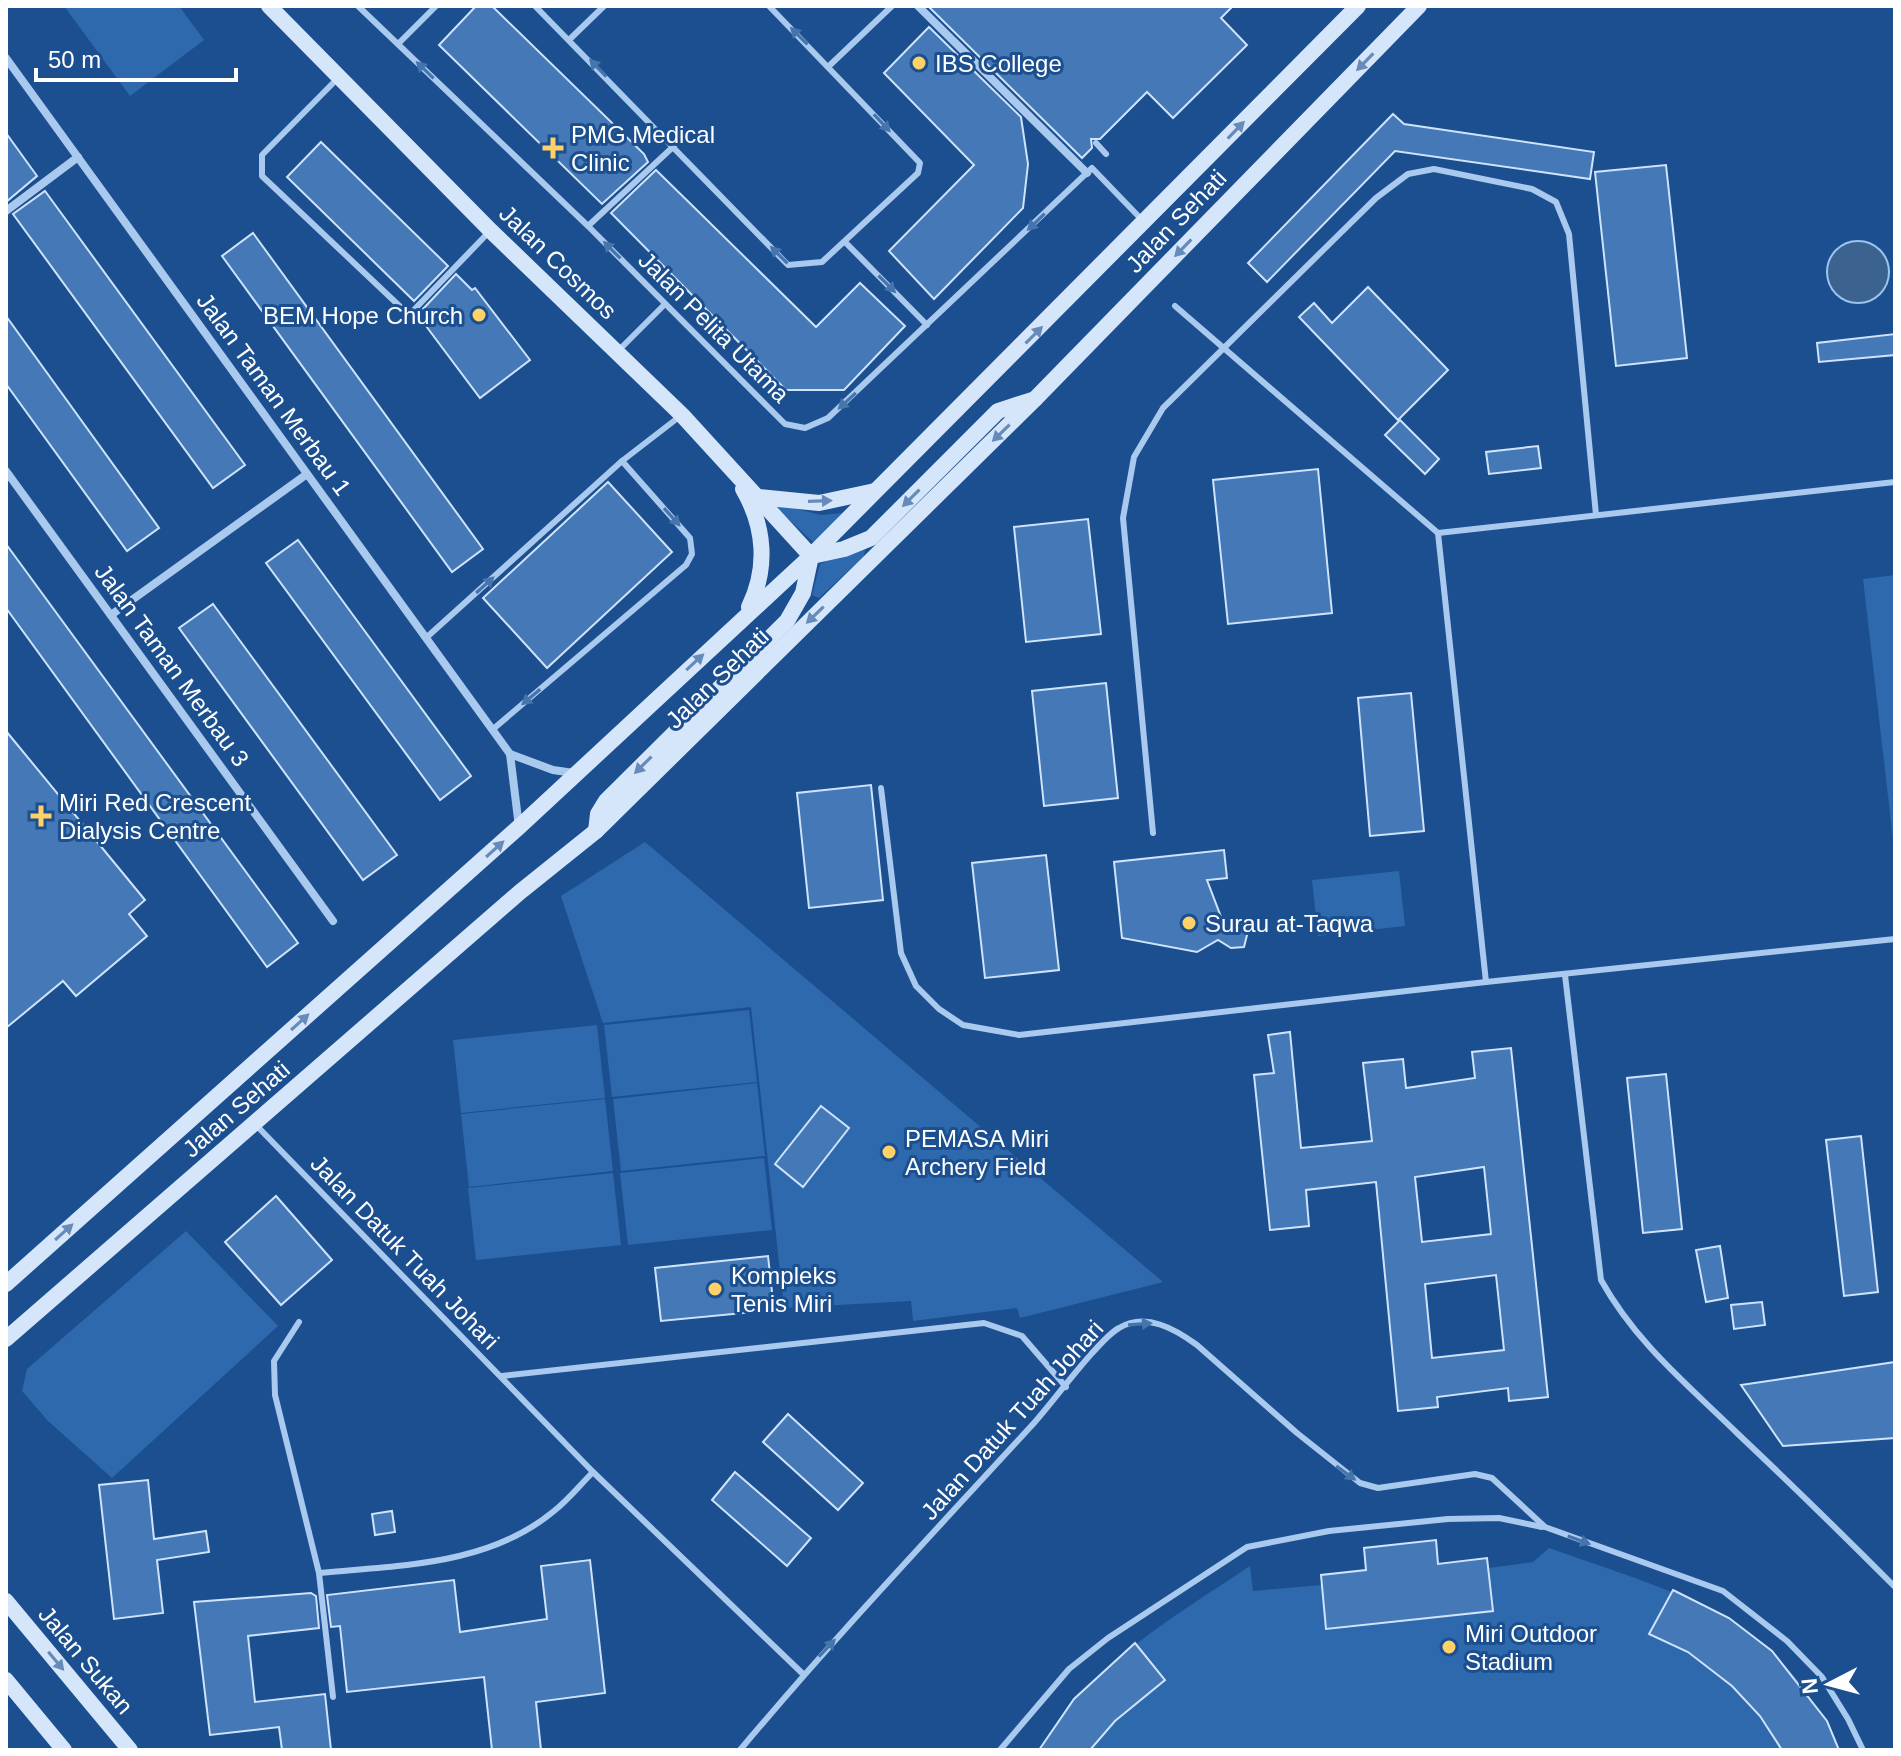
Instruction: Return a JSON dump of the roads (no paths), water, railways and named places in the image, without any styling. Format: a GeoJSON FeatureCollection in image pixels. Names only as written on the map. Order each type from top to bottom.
{"type":"FeatureCollection","features":[{"type":"Feature","properties":{"kind":"main road","name":"Jalan Cosmos"},"geometry":{"type":"LineString","coordinates":[[269,6],[491,231],[682,415],[811,556]]}},
{"type":"Feature","properties":{"kind":"main road","name":"Jalan Sehati"},"geometry":{"type":"LineString","coordinates":[[6,1284],[519,827],[811,556],[881,489],[1357,6]]}},
{"type":"Feature","properties":{"kind":"main road","name":"Jalan Sehati"},"geometry":{"type":"LineString","coordinates":[[6,1339],[520,892],[596,831],[1035,399],[1419,6]]}},
{"type":"Feature","properties":{"kind":"main road"},"geometry":{"type":"LineString","coordinates":[[596,831],[598,814],[606,801],[787,621],[803,593],[811,556],[844,549],[871,538],[998,411],[1035,399]]}},
{"type":"Feature","properties":{"kind":"main road"},"geometry":{"type":"LineString","coordinates":[[734,472],[759,524],[763,556],[759,588],[745,616]]}},
{"type":"Feature","properties":{"kind":"main road"},"geometry":{"type":"LineString","coordinates":[[758,497],[819,503],[851,499],[881,489]]}},
{"type":"Feature","properties":{"kind":"main road","name":"Jalan Sukan"},"geometry":{"type":"LineString","coordinates":[[6,1601],[130,1750]]}},
{"type":"Feature","properties":{"kind":"main road"},"geometry":{"type":"LineString","coordinates":[[6,1680],[64,1750]]}},
{"type":"Feature","properties":{"kind":"street"},"geometry":{"type":"LineString","coordinates":[[918,6],[1090,171]]}},
{"type":"Feature","properties":{"kind":"street","name":"Jalan Taman Merbau 1"},"geometry":{"type":"LineString","coordinates":[[6,58],[510,754]]}},
{"type":"Feature","properties":{"kind":"street"},"geometry":{"type":"LineString","coordinates":[[6,211],[78,157]]}},
{"type":"Feature","properties":{"kind":"street","name":"Jalan Taman Merbau 3"},"geometry":{"type":"LineString","coordinates":[[6,471],[333,921]]}},
{"type":"Feature","properties":{"kind":"street"},"geometry":{"type":"LineString","coordinates":[[111,615],[307,474]]}},
{"type":"Feature","properties":{"kind":"street"},"geometry":{"type":"LineString","coordinates":[[519,827],[510,754],[553,770],[577,773]]}},
{"type":"Feature","properties":{"kind":"lane","name":"Jalan Pelita Utama"},"geometry":{"type":"LineString","coordinates":[[358,6],[588,226],[785,424],[805,428],[828,418],[1090,171]]}},
{"type":"Feature","properties":{"kind":"lane"},"geometry":{"type":"LineString","coordinates":[[398,44],[436,6]]}},
{"type":"Feature","properties":{"kind":"lane"},"geometry":{"type":"LineString","coordinates":[[535,6],[788,265],[822,262],[846,243],[921,168],[829,66],[769,6]]}},
{"type":"Feature","properties":{"kind":"lane"},"geometry":{"type":"LineString","coordinates":[[570,39],[604,6]]}},
{"type":"Feature","properties":{"kind":"lane"},"geometry":{"type":"LineString","coordinates":[[829,66],[892,6]]}},
{"type":"Feature","properties":{"kind":"lane"},"geometry":{"type":"LineString","coordinates":[[339,77],[262,155],[262,176],[409,315],[491,231]]}},
{"type":"Feature","properties":{"kind":"lane"},"geometry":{"type":"LineString","coordinates":[[1096,143],[1106,154]]}},
{"type":"Feature","properties":{"kind":"lane"},"geometry":{"type":"LineString","coordinates":[[588,226],[674,146]]}},
{"type":"Feature","properties":{"kind":"lane"},"geometry":{"type":"LineString","coordinates":[[1153,833],[1123,518],[1134,457],[1163,408],[1376,198],[1408,174],[1434,169],[1532,189],[1556,202],[1569,234],[1596,515]]}},
{"type":"Feature","properties":{"kind":"lane"},"geometry":{"type":"LineString","coordinates":[[1090,171],[1145,223]]}},
{"type":"Feature","properties":{"kind":"lane"},"geometry":{"type":"LineString","coordinates":[[846,243],[927,325]]}},
{"type":"Feature","properties":{"kind":"lane"},"geometry":{"type":"LineString","coordinates":[[617,352],[665,304]]}},
{"type":"Feature","properties":{"kind":"lane"},"geometry":{"type":"LineString","coordinates":[[1175,306],[1438,533],[1486,982]]}},
{"type":"Feature","properties":{"kind":"lane"},"geometry":{"type":"LineString","coordinates":[[427,637],[622,461],[682,415]]}},
{"type":"Feature","properties":{"kind":"lane"},"geometry":{"type":"LineString","coordinates":[[492,730],[686,565],[692,554],[690,538],[622,461]]}},
{"type":"Feature","properties":{"kind":"lane"},"geometry":{"type":"LineString","coordinates":[[1438,533],[1895,482]]}},
{"type":"Feature","properties":{"kind":"lane"},"geometry":{"type":"LineString","coordinates":[[881,788],[901,953],[916,986],[939,1009],[963,1025],[1019,1035],[1895,939]]}},
{"type":"Feature","properties":{"kind":"lane"},"geometry":{"type":"LineString","coordinates":[[1565,975],[1601,1280],[1621,1316],[1673,1375],[1806,1498],[1895,1587]]}},
{"type":"Feature","properties":{"kind":"lane","name":"Jalan Datuk Tuah Johari"},"geometry":{"type":"LineString","coordinates":[[255,1124],[593,1472],[803,1674]]}},
{"type":"Feature","properties":{"kind":"lane","name":"Jalan Datuk Tuah Johari"},"geometry":{"type":"LineString","coordinates":[[740,1750],[803,1674],[1119,1328],[1148,1321],[1162,1324],[1197,1345],[1297,1433],[1360,1483],[1378,1488],[1475,1474],[1492,1478],[1545,1527],[1723,1591],[1787,1641],[1822,1677],[1863,1750]]}},
{"type":"Feature","properties":{"kind":"lane"},"geometry":{"type":"LineString","coordinates":[[299,1322],[274,1361],[275,1395],[319,1573],[333,1697]]}},
{"type":"Feature","properties":{"kind":"lane"},"geometry":{"type":"LineString","coordinates":[[502,1376],[984,1323],[1022,1336],[1066,1387]]}},
{"type":"Feature","properties":{"kind":"lane"},"geometry":{"type":"LineString","coordinates":[[319,1573],[456,1559],[502,1543],[553,1512],[593,1472]]}},
{"type":"Feature","properties":{"kind":"lane"},"geometry":{"type":"LineString","coordinates":[[1000,1750],[1069,1669],[1108,1638],[1247,1547],[1329,1531],[1448,1519],[1499,1518],[1545,1527]]}},
{"type":"Feature","properties":{"kind":"place","name":"IBS College"},"geometry":{"type":"Point","coordinates":[919,63]}},
{"type":"Feature","properties":{"kind":"place","name":"PMG Medical Clinic"},"geometry":{"type":"Point","coordinates":[553,148]}},
{"type":"Feature","properties":{"kind":"place","name":"BEM Hope Church"},"geometry":{"type":"Point","coordinates":[479,315]}},
{"type":"Feature","properties":{"kind":"place","name":"Miri Red Crescent Dialysis Centre"},"geometry":{"type":"Point","coordinates":[41,816]}},
{"type":"Feature","properties":{"kind":"place","name":"Surau at-Taqwa"},"geometry":{"type":"Point","coordinates":[1189,923]}},
{"type":"Feature","properties":{"kind":"place","name":"PEMASA Miri Archery Field"},"geometry":{"type":"Point","coordinates":[889,1152]}},
{"type":"Feature","properties":{"kind":"place","name":"Kompleks Tenis Miri"},"geometry":{"type":"Point","coordinates":[715,1289]}},
{"type":"Feature","properties":{"kind":"place","name":"Miri Outdoor Stadium"},"geometry":{"type":"Point","coordinates":[1449,1647]}}]}
